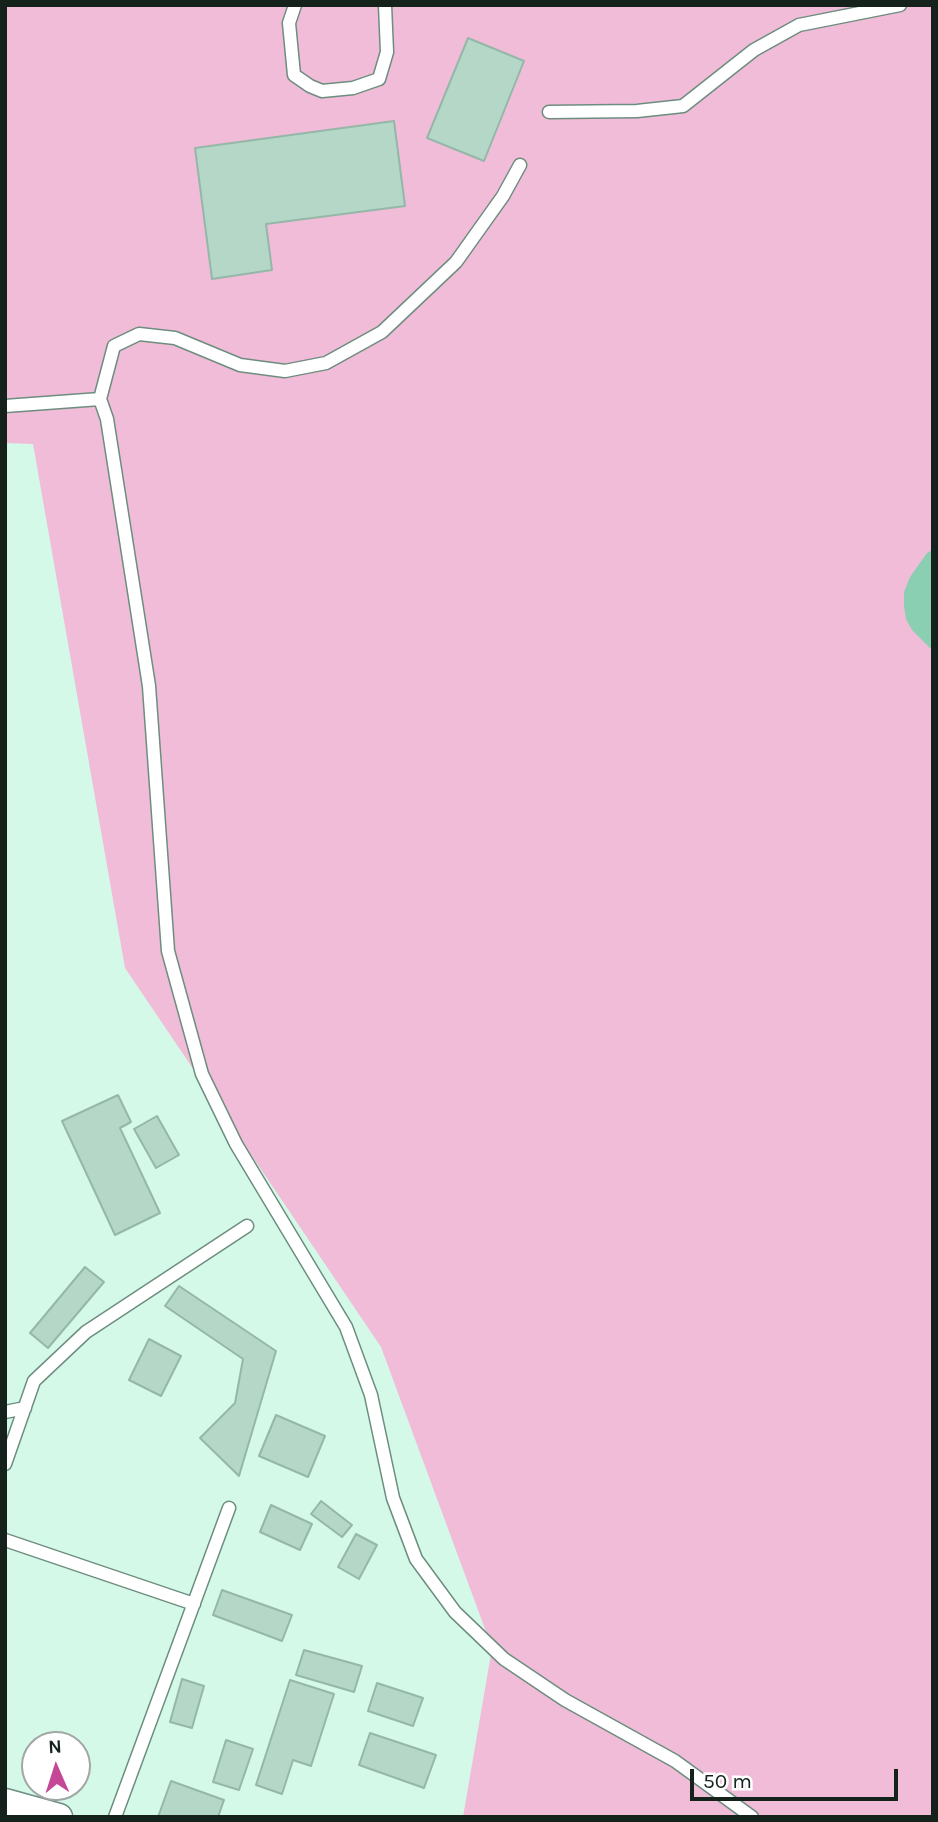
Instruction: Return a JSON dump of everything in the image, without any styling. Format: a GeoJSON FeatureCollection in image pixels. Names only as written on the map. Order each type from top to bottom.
{"type":"FeatureCollection","features":[{"type":"Feature","properties":{"kind":"street"},"geometry":{"type":"LineString","coordinates":[[5,1802],[59,1817]]}},
{"type":"Feature","properties":{"kind":"lane"},"geometry":{"type":"LineString","coordinates":[[295,5],[289,23],[294,75],[322,91],[353,88],[379,79],[387,52],[386,5]]}},
{"type":"Feature","properties":{"kind":"lane"},"geometry":{"type":"LineString","coordinates":[[549,112],[636,111],[683,106],[754,50],[799,25],[900,5]]}},
{"type":"Feature","properties":{"kind":"lane"},"geometry":{"type":"LineString","coordinates":[[520,165],[503,196],[456,262],[382,332],[326,363],[285,371],[240,365],[175,338],[139,334],[114,346],[100,399],[107,419],[149,686],[168,951],[202,1074],[236,1144],[346,1327],[371,1395],[394,1499],[416,1559],[455,1612],[504,1659],[565,1700],[676,1761],[752,1817]]}},
{"type":"Feature","properties":{"kind":"lane"},"geometry":{"type":"LineString","coordinates":[[5,406],[100,399]]}},
{"type":"Feature","properties":{"kind":"lane"},"geometry":{"type":"LineString","coordinates":[[5,1464],[34,1381],[86,1332],[247,1226]]}},
{"type":"Feature","properties":{"kind":"lane"},"geometry":{"type":"LineString","coordinates":[[5,1412],[25,1408]]}},
{"type":"Feature","properties":{"kind":"lane"},"geometry":{"type":"LineString","coordinates":[[115,1817],[229,1508]]}},
{"type":"Feature","properties":{"kind":"lane"},"geometry":{"type":"LineString","coordinates":[[5,1540],[194,1604]]}},
{"type":"Feature","properties":{"kind":"shaded area"},"geometry":{"type":"Polygon","coordinates":[[[5,5],[933,5],[933,1817],[463,1817],[492,1648],[381,1347],[125,968],[33,444],[5,443],[5,5]]]}},
{"type":"Feature","properties":{"kind":"shaded area"},"geometry":{"type":"Polygon","coordinates":[[[933,550],[933,651],[912,630],[906,619],[904,592],[910,577],[927,553],[933,550]]]}},
{"type":"Feature","properties":{"kind":"building"},"geometry":{"type":"Polygon","coordinates":[[[468,38],[524,61],[484,161],[427,138],[468,38]]]}},
{"type":"Feature","properties":{"kind":"building"},"geometry":{"type":"Polygon","coordinates":[[[394,121],[405,206],[266,224],[272,270],[212,279],[195,148],[394,121]]]}},
{"type":"Feature","properties":{"kind":"building"},"geometry":{"type":"Polygon","coordinates":[[[118,1095],[131,1122],[120,1128],[160,1213],[115,1235],[62,1121],[118,1095]]]}},
{"type":"Feature","properties":{"kind":"building"},"geometry":{"type":"Polygon","coordinates":[[[157,1116],[179,1155],[156,1168],[134,1129],[157,1116]]]}},
{"type":"Feature","properties":{"kind":"building"},"geometry":{"type":"Polygon","coordinates":[[[85,1267],[104,1282],[48,1348],[30,1333],[85,1267]]]}},
{"type":"Feature","properties":{"kind":"building"},"geometry":{"type":"Polygon","coordinates":[[[179,1286],[276,1351],[239,1476],[200,1438],[235,1403],[243,1359],[165,1306],[179,1286]]]}},
{"type":"Feature","properties":{"kind":"building"},"geometry":{"type":"Polygon","coordinates":[[[149,1339],[181,1356],[161,1396],[129,1380],[149,1339]]]}},
{"type":"Feature","properties":{"kind":"building"},"geometry":{"type":"Polygon","coordinates":[[[276,1415],[325,1436],[308,1477],[259,1456],[276,1415]]]}},
{"type":"Feature","properties":{"kind":"building"},"geometry":{"type":"Polygon","coordinates":[[[321,1501],[352,1525],[342,1537],[311,1514],[321,1501]]]}},
{"type":"Feature","properties":{"kind":"building"},"geometry":{"type":"Polygon","coordinates":[[[271,1505],[312,1524],[300,1550],[260,1532],[271,1505]]]}},
{"type":"Feature","properties":{"kind":"building"},"geometry":{"type":"Polygon","coordinates":[[[356,1534],[377,1545],[359,1579],[338,1567],[356,1534]]]}},
{"type":"Feature","properties":{"kind":"building"},"geometry":{"type":"Polygon","coordinates":[[[222,1590],[292,1615],[282,1641],[213,1615],[222,1590]]]}},
{"type":"Feature","properties":{"kind":"building"},"geometry":{"type":"Polygon","coordinates":[[[304,1650],[362,1666],[354,1692],[296,1675],[304,1650]]]}},
{"type":"Feature","properties":{"kind":"building"},"geometry":{"type":"Polygon","coordinates":[[[182,1679],[204,1686],[192,1728],[170,1722],[182,1679]]]}},
{"type":"Feature","properties":{"kind":"building"},"geometry":{"type":"Polygon","coordinates":[[[290,1680],[334,1694],[311,1766],[293,1760],[282,1794],[256,1785],[290,1680]]]}},
{"type":"Feature","properties":{"kind":"building"},"geometry":{"type":"Polygon","coordinates":[[[377,1683],[423,1698],[413,1726],[368,1711],[377,1683]]]}},
{"type":"Feature","properties":{"kind":"building"},"geometry":{"type":"Polygon","coordinates":[[[370,1733],[436,1755],[424,1788],[359,1765],[370,1733]]]}},
{"type":"Feature","properties":{"kind":"building"},"geometry":{"type":"Polygon","coordinates":[[[226,1740],[253,1749],[239,1790],[213,1782],[226,1740]]]}},
{"type":"Feature","properties":{"kind":"building"},"geometry":{"type":"Polygon","coordinates":[[[171,1781],[224,1800],[218,1817],[158,1817],[171,1781]]]}}]}
